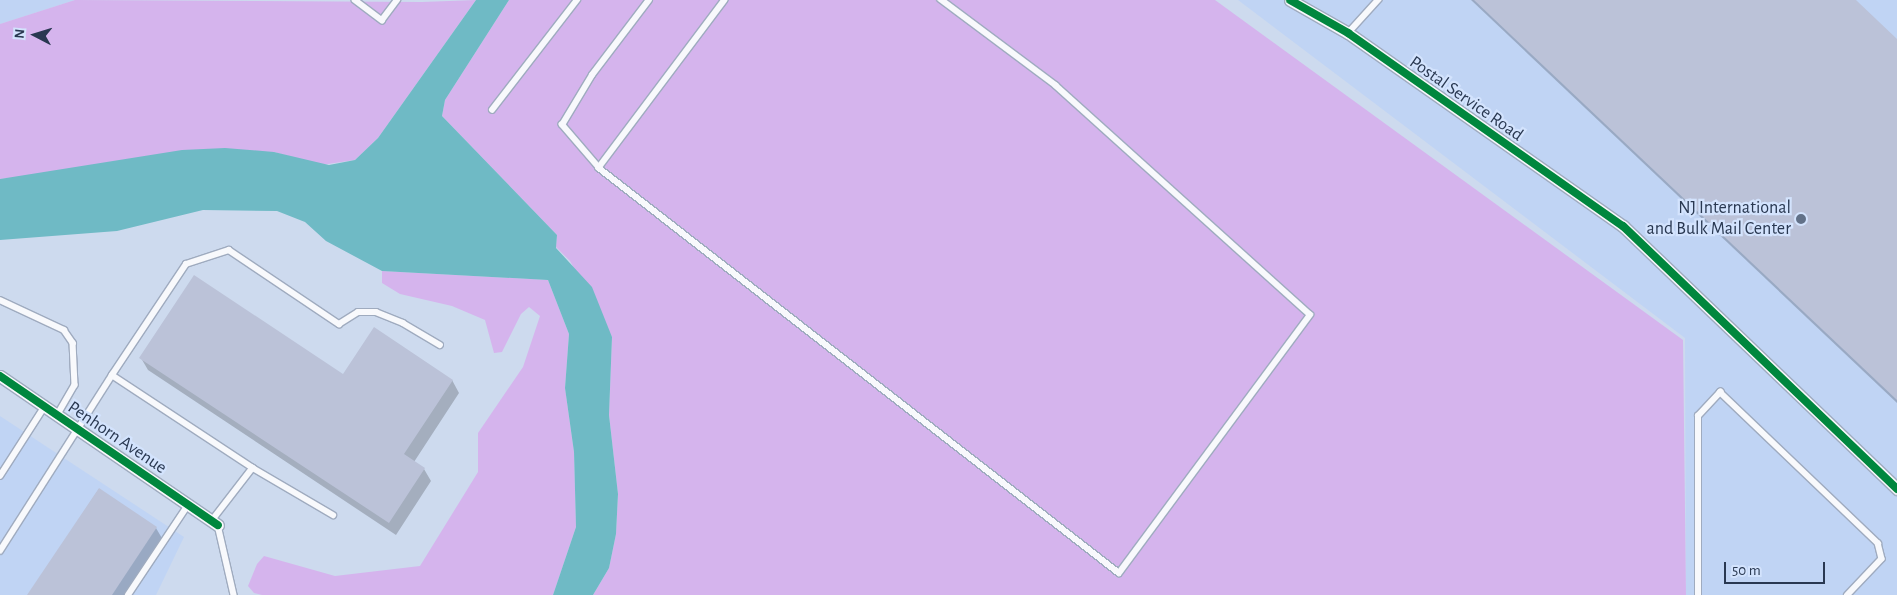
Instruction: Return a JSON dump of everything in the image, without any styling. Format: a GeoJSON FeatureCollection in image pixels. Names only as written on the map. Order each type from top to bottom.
{"type":"FeatureCollection","features":[{"type":"Feature","properties":{"kind":"street","name":"Postal Service Road"},"geometry":{"type":"LineString","coordinates":[[1290,0],[1348,33],[1623,226],[1897,489]]}},
{"type":"Feature","properties":{"kind":"street","name":"Penhorn Avenue"},"geometry":{"type":"LineString","coordinates":[[0,376],[215,523]]}},
{"type":"Feature","properties":{"kind":"lane"},"geometry":{"type":"LineString","coordinates":[[355,0],[382,20],[397,0]]}},
{"type":"Feature","properties":{"kind":"lane"},"geometry":{"type":"LineString","coordinates":[[492,110],[577,0]]}},
{"type":"Feature","properties":{"kind":"lane"},"geometry":{"type":"LineString","coordinates":[[649,0],[592,75],[562,125],[599,168],[1119,573],[1310,315],[1056,86],[941,0]]}},
{"type":"Feature","properties":{"kind":"lane"},"geometry":{"type":"LineString","coordinates":[[599,168],[725,0]]}},
{"type":"Feature","properties":{"kind":"lane"},"geometry":{"type":"LineString","coordinates":[[1348,33],[1378,0]]}},
{"type":"Feature","properties":{"kind":"lane"},"geometry":{"type":"LineString","coordinates":[[0,551],[77,429],[186,264],[229,250],[339,324],[358,312],[376,312],[440,345]]}},
{"type":"Feature","properties":{"kind":"lane"},"geometry":{"type":"LineString","coordinates":[[0,300],[64,330],[73,344],[75,385],[58,415]]}},
{"type":"Feature","properties":{"kind":"lane"},"geometry":{"type":"LineString","coordinates":[[112,375],[252,468],[333,515]]}},
{"type":"Feature","properties":{"kind":"lane"},"geometry":{"type":"LineString","coordinates":[[1698,595],[1698,416],[1720,392],[1878,543],[1882,560],[1848,595]]}},
{"type":"Feature","properties":{"kind":"lane"},"geometry":{"type":"LineString","coordinates":[[0,476],[45,406]]}},
{"type":"Feature","properties":{"kind":"lane"},"geometry":{"type":"LineString","coordinates":[[234,595],[215,523],[252,468]]}},
{"type":"Feature","properties":{"kind":"lane"},"geometry":{"type":"LineString","coordinates":[[128,595],[188,505]]}},
{"type":"Feature","properties":{"kind":"shaded area"},"geometry":{"type":"Polygon","coordinates":[[[0,0],[75,0],[0,24],[0,0]]]}},
{"type":"Feature","properties":{"kind":"shaded area"},"geometry":{"type":"Polygon","coordinates":[[[75,0],[422,2],[476,0],[378,138],[355,160],[321,165],[274,152],[0,179],[0,24],[75,0]]]}},
{"type":"Feature","properties":{"kind":"shaded area"},"geometry":{"type":"Polygon","coordinates":[[[476,0],[509,0],[445,100],[442,116],[557,235],[556,248],[592,287],[612,337],[609,415],[618,494],[616,534],[609,568],[593,595],[553,595],[576,527],[574,452],[565,388],[569,334],[548,280],[382,271],[326,241],[305,222],[277,211],[203,210],[117,231],[0,240],[0,179],[182,150],[225,148],[274,152],[329,165],[355,160],[378,138],[476,0]]]}},
{"type":"Feature","properties":{"kind":"shaded area"},"geometry":{"type":"Polygon","coordinates":[[[509,0],[1215,0],[1683,340],[1686,595],[593,595],[609,568],[616,534],[618,494],[609,415],[612,337],[570,261],[556,247],[557,235],[442,116],[445,100],[509,0]]]}},
{"type":"Feature","properties":{"kind":"shaded area","name":"NJ International and Bulk Mail Center"},"geometry":{"type":"Polygon","coordinates":[[[1238,0],[1897,0],[1897,595],[1686,595],[1685,338],[1238,0]]]}},
{"type":"Feature","properties":{"kind":"shaded area"},"geometry":{"type":"Polygon","coordinates":[[[382,271],[548,280],[569,334],[565,388],[574,452],[576,527],[553,595],[262,595],[254,593],[248,586],[257,564],[264,556],[335,576],[420,566],[478,472],[478,433],[523,367],[540,316],[529,307],[521,314],[502,352],[494,353],[485,320],[452,306],[400,294],[382,283],[382,271]]]}},
{"type":"Feature","properties":{"kind":"shaded area"},"geometry":{"type":"Polygon","coordinates":[[[0,416],[184,537],[156,595],[0,595],[0,416]]]}},
{"type":"Feature","properties":{"kind":"building","name":"NJ International and Bulk Mail Center"},"geometry":{"type":"Polygon","coordinates":[[[1474,0],[1856,0],[1897,39],[1897,400],[1474,0]]]}},
{"type":"Feature","properties":{"kind":"building"},"geometry":{"type":"Polygon","coordinates":[[[194,275],[343,374],[374,327],[453,380],[404,454],[425,468],[389,523],[139,358],[194,275]]]}},
{"type":"Feature","properties":{"kind":"building"},"geometry":{"type":"Polygon","coordinates":[[[99,488],[157,527],[112,595],[27,595],[99,488]]]}},
{"type":"Feature","properties":{"kind":"cycle path"},"geometry":{"type":"LineString","coordinates":[[1290,0],[1348,33],[1623,226],[1897,489]]}},
{"type":"Feature","properties":{"kind":"cycle path"},"geometry":{"type":"LineString","coordinates":[[0,376],[218,525]]}},
{"type":"Feature","properties":{"kind":"place","name":"NJ International and Bulk Mail Center"},"geometry":{"type":"Point","coordinates":[1801,219]}}]}
